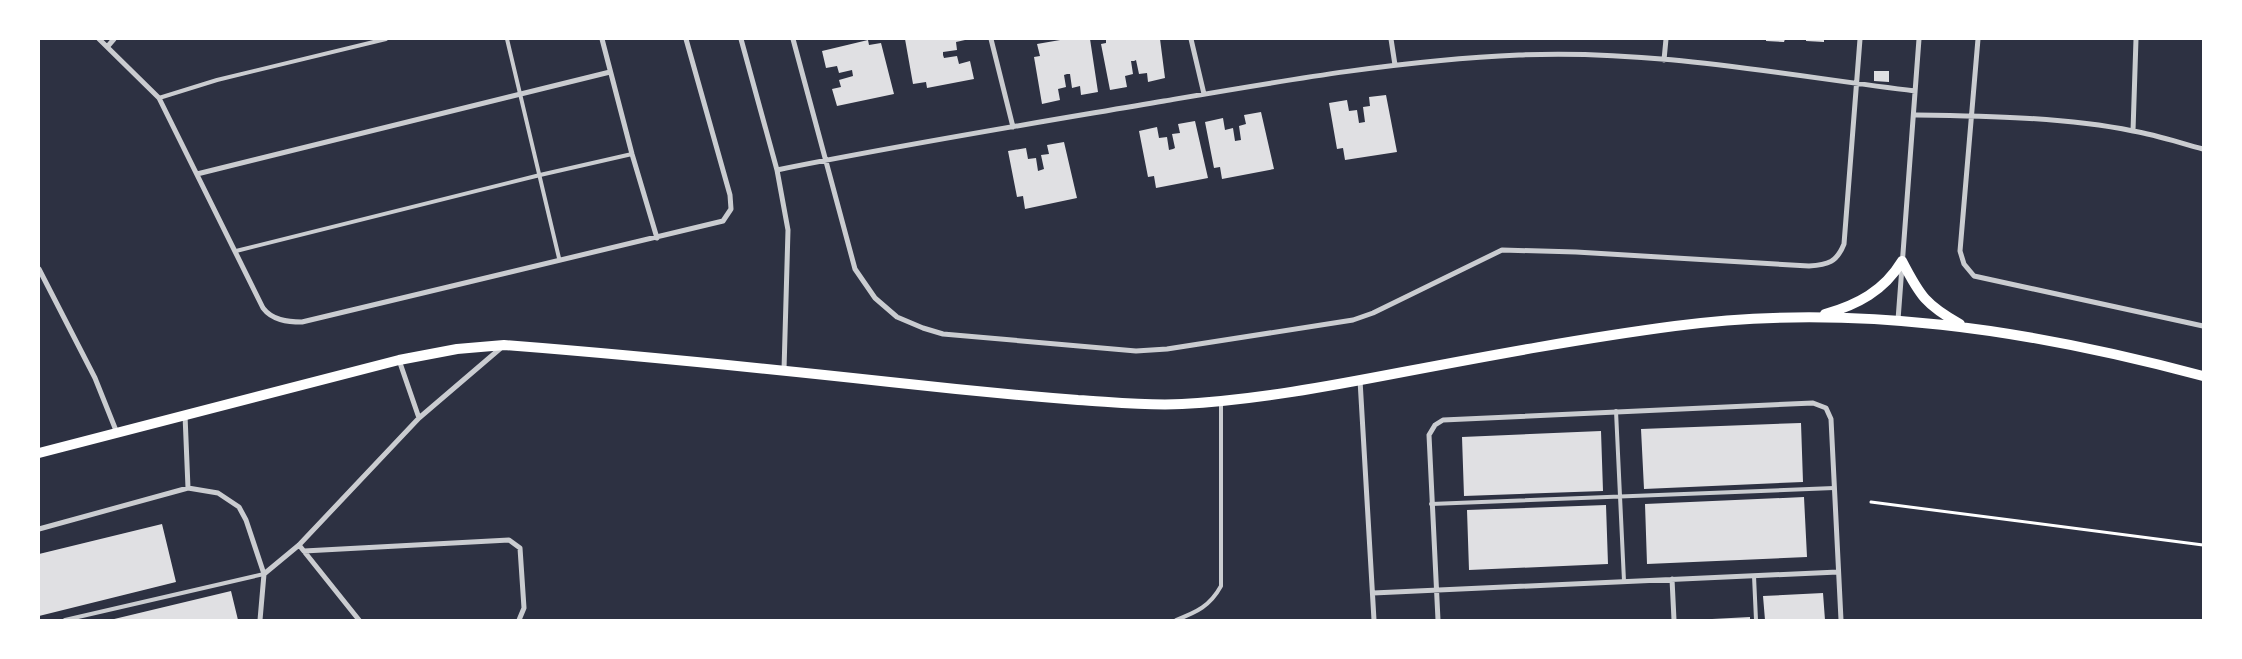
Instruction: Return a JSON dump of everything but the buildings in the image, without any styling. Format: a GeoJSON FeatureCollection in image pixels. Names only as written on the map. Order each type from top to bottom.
{"type":"FeatureCollection","features":[{"type":"Feature","properties":{"kind":"main road"},"geometry":{"type":"LineString","coordinates":[[1813,317],[1842,309],[1868,298],[1894,274],[1902,261]]}},
{"type":"Feature","properties":{"kind":"main road"},"geometry":{"type":"LineString","coordinates":[[1902,261],[1921,297],[1933,309],[1964,327]]}},
{"type":"Feature","properties":{"kind":"main road"},"geometry":{"type":"LineString","coordinates":[[39,453],[399,360],[457,349],[504,345],[784,370],[997,394],[1149,405],[1221,402],[1676,326],[1737,320],[1813,317],[1898,320],[1964,327],[2050,340],[2138,358],[2203,376]]}},
{"type":"Feature","properties":{"kind":"street"},"geometry":{"type":"LineString","coordinates":[[99,39],[159,98],[267,313],[290,322],[302,322],[559,258],[657,238],[723,220],[731,209],[730,195],[686,39]]}},
{"type":"Feature","properties":{"kind":"street"},"geometry":{"type":"LineString","coordinates":[[108,46],[114,39]]}},
{"type":"Feature","properties":{"kind":"street"},"geometry":{"type":"LineString","coordinates":[[602,39],[632,154],[657,238]]}},
{"type":"Feature","properties":{"kind":"street"},"geometry":{"type":"LineString","coordinates":[[741,39],[777,170],[788,230],[784,370]]}},
{"type":"Feature","properties":{"kind":"street"},"geometry":{"type":"LineString","coordinates":[[793,39],[855,269],[875,298],[897,317],[942,334],[1136,351],[1168,349],[1352,320],[1373,313],[1502,250],[1615,254],[1809,266],[1827,265],[1839,257],[1844,244],[1860,39]]}},
{"type":"Feature","properties":{"kind":"street"},"geometry":{"type":"LineString","coordinates":[[991,39],[1013,126]]}},
{"type":"Feature","properties":{"kind":"street"},"geometry":{"type":"LineString","coordinates":[[1191,39],[1204,94]]}},
{"type":"Feature","properties":{"kind":"street"},"geometry":{"type":"LineString","coordinates":[[1391,39],[1395,66]]}},
{"type":"Feature","properties":{"kind":"street"},"geometry":{"type":"LineString","coordinates":[[1664,60],[1666,39]]}},
{"type":"Feature","properties":{"kind":"street"},"geometry":{"type":"LineString","coordinates":[[1898,320],[1919,39]]}},
{"type":"Feature","properties":{"kind":"street"},"geometry":{"type":"LineString","coordinates":[[1978,39],[1960,251],[1964,264],[1974,276],[2203,326]]}},
{"type":"Feature","properties":{"kind":"street"},"geometry":{"type":"LineString","coordinates":[[2133,131],[2136,39]]}},
{"type":"Feature","properties":{"kind":"street"},"geometry":{"type":"LineString","coordinates":[[777,170],[1013,126],[1204,94],[1395,66],[1520,54],[1584,54],[1664,60],[1780,71],[1856,84],[1915,91]]}},
{"type":"Feature","properties":{"kind":"street"},"geometry":{"type":"LineString","coordinates":[[197,174],[610,72]]}},
{"type":"Feature","properties":{"kind":"street"},"geometry":{"type":"LineString","coordinates":[[1914,115],[1971,115],[2053,121],[2133,131],[2203,148]]}},
{"type":"Feature","properties":{"kind":"street"},"geometry":{"type":"LineString","coordinates":[[39,269],[88,362],[117,433]]}},
{"type":"Feature","properties":{"kind":"street"},"geometry":{"type":"LineString","coordinates":[[264,574],[299,545],[419,418],[504,345]]}},
{"type":"Feature","properties":{"kind":"street"},"geometry":{"type":"LineString","coordinates":[[399,360],[419,418]]}},
{"type":"Feature","properties":{"kind":"street"},"geometry":{"type":"LineString","coordinates":[[1360,380],[1374,620]]}},
{"type":"Feature","properties":{"kind":"street"},"geometry":{"type":"LineString","coordinates":[[1438,620],[1429,435],[1435,425],[1443,420],[1813,403],[1826,408],[1831,419],[1841,620]]}},
{"type":"Feature","properties":{"kind":"street"},"geometry":{"type":"LineString","coordinates":[[185,415],[188,488]]}},
{"type":"Feature","properties":{"kind":"street"},"geometry":{"type":"LineString","coordinates":[[39,529],[188,488],[218,493],[239,507],[246,520],[264,574],[260,620]]}},
{"type":"Feature","properties":{"kind":"street"},"geometry":{"type":"LineString","coordinates":[[304,551],[509,540],[520,548],[524,608],[520,620]]}},
{"type":"Feature","properties":{"kind":"street"},"geometry":{"type":"LineString","coordinates":[[299,545],[359,620]]}},
{"type":"Feature","properties":{"kind":"street"},"geometry":{"type":"LineString","coordinates":[[1373,593],[1838,572]]}},
{"type":"Feature","properties":{"kind":"street"},"geometry":{"type":"LineString","coordinates":[[1672,579],[1674,620]]}},
{"type":"Feature","properties":{"kind":"lane"},"geometry":{"type":"LineString","coordinates":[[159,98],[216,80],[386,39]]}},
{"type":"Feature","properties":{"kind":"lane"},"geometry":{"type":"LineString","coordinates":[[507,39],[559,258]]}},
{"type":"Feature","properties":{"kind":"lane"},"geometry":{"type":"LineString","coordinates":[[236,251],[632,154]]}},
{"type":"Feature","properties":{"kind":"lane"},"geometry":{"type":"LineString","coordinates":[[1176,620],[1198,612],[1210,604],[1221,586],[1221,402]]}},
{"type":"Feature","properties":{"kind":"lane"},"geometry":{"type":"LineString","coordinates":[[1616,411],[1624,581]]}},
{"type":"Feature","properties":{"kind":"lane"},"geometry":{"type":"LineString","coordinates":[[1431,504],[1834,488]]}},
{"type":"Feature","properties":{"kind":"lane"},"geometry":{"type":"LineString","coordinates":[[66,620],[264,574]]}},
{"type":"Feature","properties":{"kind":"lane"},"geometry":{"type":"LineString","coordinates":[[1754,576],[1756,620]]}},
{"type":"Feature","properties":{"kind":"path"},"geometry":{"type":"LineString","coordinates":[[1871,502],[2203,545]]}}]}
